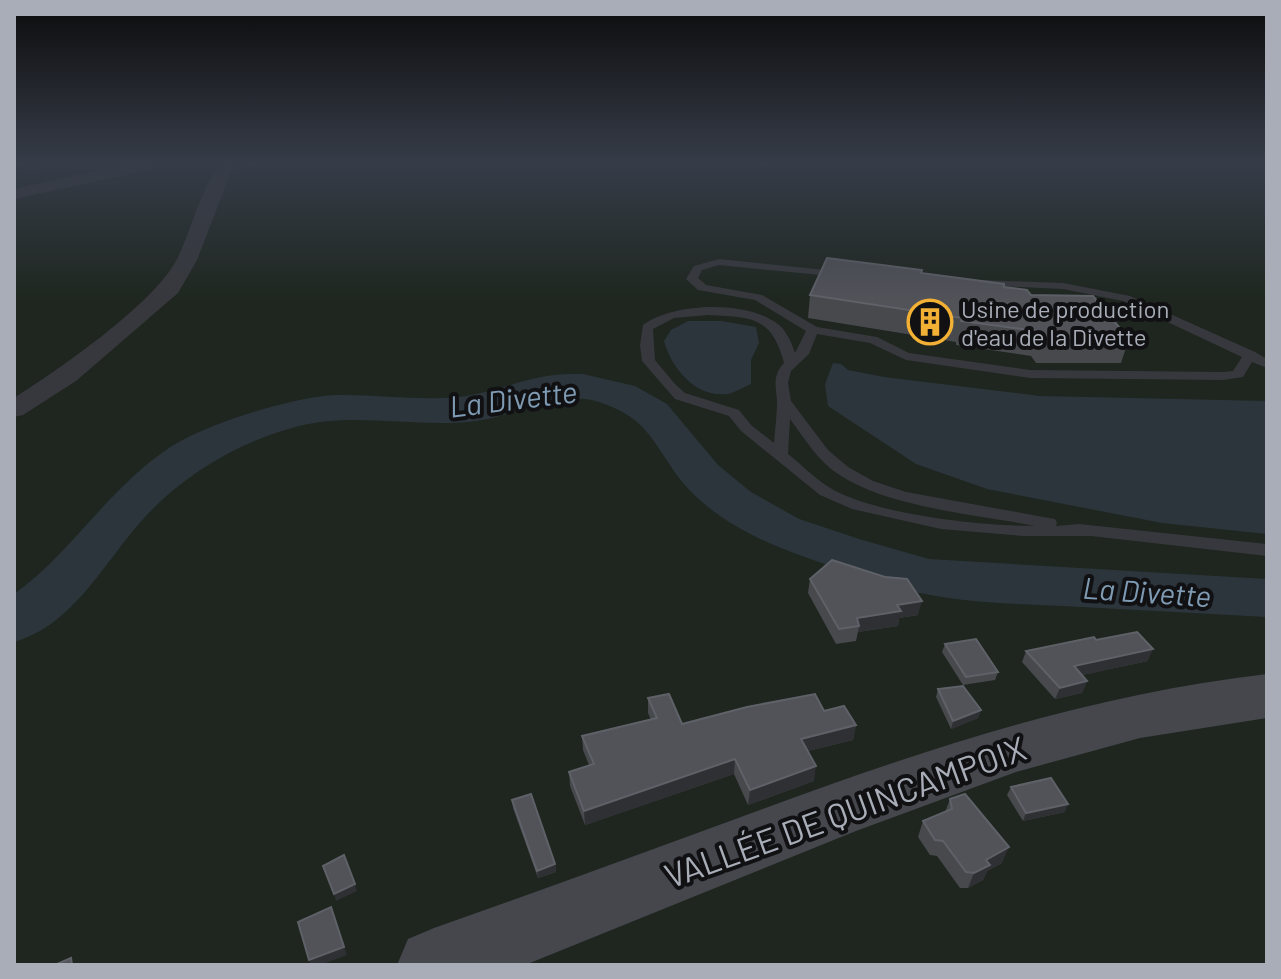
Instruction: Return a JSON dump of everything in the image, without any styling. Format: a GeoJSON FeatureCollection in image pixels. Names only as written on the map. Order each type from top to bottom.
{"type":"FeatureCollection","features":[{"type":"Feature","properties":{"kind":"main road","name":"VALLÉE DE QUINCAMPOIX"},"geometry":{"type":"LineString","coordinates":[[434,965],[854,803],[959,766],[1049,737],[1144,714],[1219,700],[1267,696]]}},
{"type":"Feature","properties":{"kind":"street"},"geometry":{"type":"LineString","coordinates":[[14,409],[67,376],[170,288],[187,260],[208,210]]}},
{"type":"Feature","properties":{"kind":"lane"},"geometry":{"type":"LineString","coordinates":[[856,276],[719,262],[693,273],[692,279],[702,288],[758,297],[813,330],[873,340],[906,356],[1030,374],[1223,376],[1238,374],[1250,355]]}},
{"type":"Feature","properties":{"kind":"lane"},"geometry":{"type":"LineString","coordinates":[[968,284],[1041,284],[1109,293],[1141,303],[1267,364]]}},
{"type":"Feature","properties":{"kind":"lane"},"geometry":{"type":"LineString","coordinates":[[791,363],[779,332],[765,320],[753,316],[721,312],[682,314],[657,320],[647,328],[649,361],[670,387],[680,396],[734,413],[746,428],[826,492],[858,505],[900,515],[982,529],[1089,531]]}},
{"type":"Feature","properties":{"kind":"lane"},"geometry":{"type":"LineString","coordinates":[[780,456],[784,401],[781,383],[791,363],[804,351],[813,330]]}},
{"type":"Feature","properties":{"kind":"lane"},"geometry":{"type":"LineString","coordinates":[[1250,355],[1267,357]]}},
{"type":"Feature","properties":{"kind":"lane"},"geometry":{"type":"LineString","coordinates":[[784,401],[823,453],[842,470],[867,484],[903,496],[1089,531],[1267,550]]}},
{"type":"Feature","properties":{"kind":"shaded area"},"geometry":{"type":"Polygon","coordinates":[[[14,210],[1267,210],[1267,965],[14,965],[14,210]]]}},
{"type":"Feature","properties":{"kind":"shaded area"},"geometry":{"type":"Polygon","coordinates":[[[688,321],[722,321],[756,327],[759,343],[751,360],[751,384],[730,393],[715,394],[686,379],[672,361],[664,341],[671,330],[688,321]]]}},
{"type":"Feature","properties":{"kind":"shaded area"},"geometry":{"type":"Polygon","coordinates":[[[833,363],[841,364],[848,370],[884,377],[1040,396],[1267,401],[1267,534],[1162,523],[987,489],[916,464],[828,406],[825,384],[833,363]]]}},
{"type":"Feature","properties":{"kind":"building"},"geometry":{"type":"Polygon","coordinates":[[[827,258],[1004,284],[1004,287],[1027,290],[1031,295],[1093,296],[1129,339],[1043,338],[1038,331],[810,295],[827,258]]]}},
{"type":"Feature","properties":{"kind":"building"},"geometry":{"type":"Polygon","coordinates":[[[832,560],[885,577],[907,579],[922,601],[897,605],[901,611],[857,618],[859,626],[839,629],[810,579],[832,560]]]}},
{"type":"Feature","properties":{"kind":"building"},"geometry":{"type":"Polygon","coordinates":[[[1137,632],[1153,649],[1074,666],[1087,681],[1060,688],[1026,651],[1094,637],[1096,640],[1137,632]]]}},
{"type":"Feature","properties":{"kind":"building"},"geometry":{"type":"Polygon","coordinates":[[[976,639],[998,672],[966,677],[945,644],[976,639]]]}},
{"type":"Feature","properties":{"kind":"building"},"geometry":{"type":"Polygon","coordinates":[[[963,686],[981,710],[953,721],[938,689],[963,686]]]}},
{"type":"Feature","properties":{"kind":"building"},"geometry":{"type":"Polygon","coordinates":[[[669,694],[682,724],[815,694],[824,711],[844,706],[856,725],[801,739],[816,766],[750,790],[735,759],[584,811],[569,772],[594,764],[582,736],[657,718],[648,698],[669,694]]]}},
{"type":"Feature","properties":{"kind":"building"},"geometry":{"type":"Polygon","coordinates":[[[1051,778],[1068,804],[1026,813],[1011,787],[1051,778]]]}},
{"type":"Feature","properties":{"kind":"building"},"geometry":{"type":"Polygon","coordinates":[[[531,794],[555,864],[537,871],[512,800],[531,794]]]}},
{"type":"Feature","properties":{"kind":"building"},"geometry":{"type":"Polygon","coordinates":[[[965,794],[1009,847],[986,860],[990,865],[974,873],[966,872],[943,841],[935,840],[923,821],[952,809],[950,799],[965,794]]]}},
{"type":"Feature","properties":{"kind":"building"},"geometry":{"type":"Polygon","coordinates":[[[344,855],[355,884],[334,894],[323,866],[344,855]]]}},
{"type":"Feature","properties":{"kind":"building"},"geometry":{"type":"Polygon","coordinates":[[[331,907],[344,947],[309,960],[298,922],[331,907]]]}},
{"type":"Feature","properties":{"kind":"building"},"geometry":{"type":"Polygon","coordinates":[[[71,958],[72,965],[55,965],[71,958]]]}},
{"type":"Feature","properties":{"kind":"waterway","name":"La Divette"},"geometry":{"type":"LineString","coordinates":[[14,622],[50,596],[128,506],[186,457],[250,428],[294,414],[334,408],[442,411],[482,407],[547,388],[583,386],[620,395],[652,413],[701,475],[734,503],[781,530],[841,551],[929,577],[1267,598]]}},
{"type":"Feature","properties":{"kind":"place","name":"Usine de production d'eau de la Divette"},"geometry":{"type":"Point","coordinates":[930,322]}}]}
